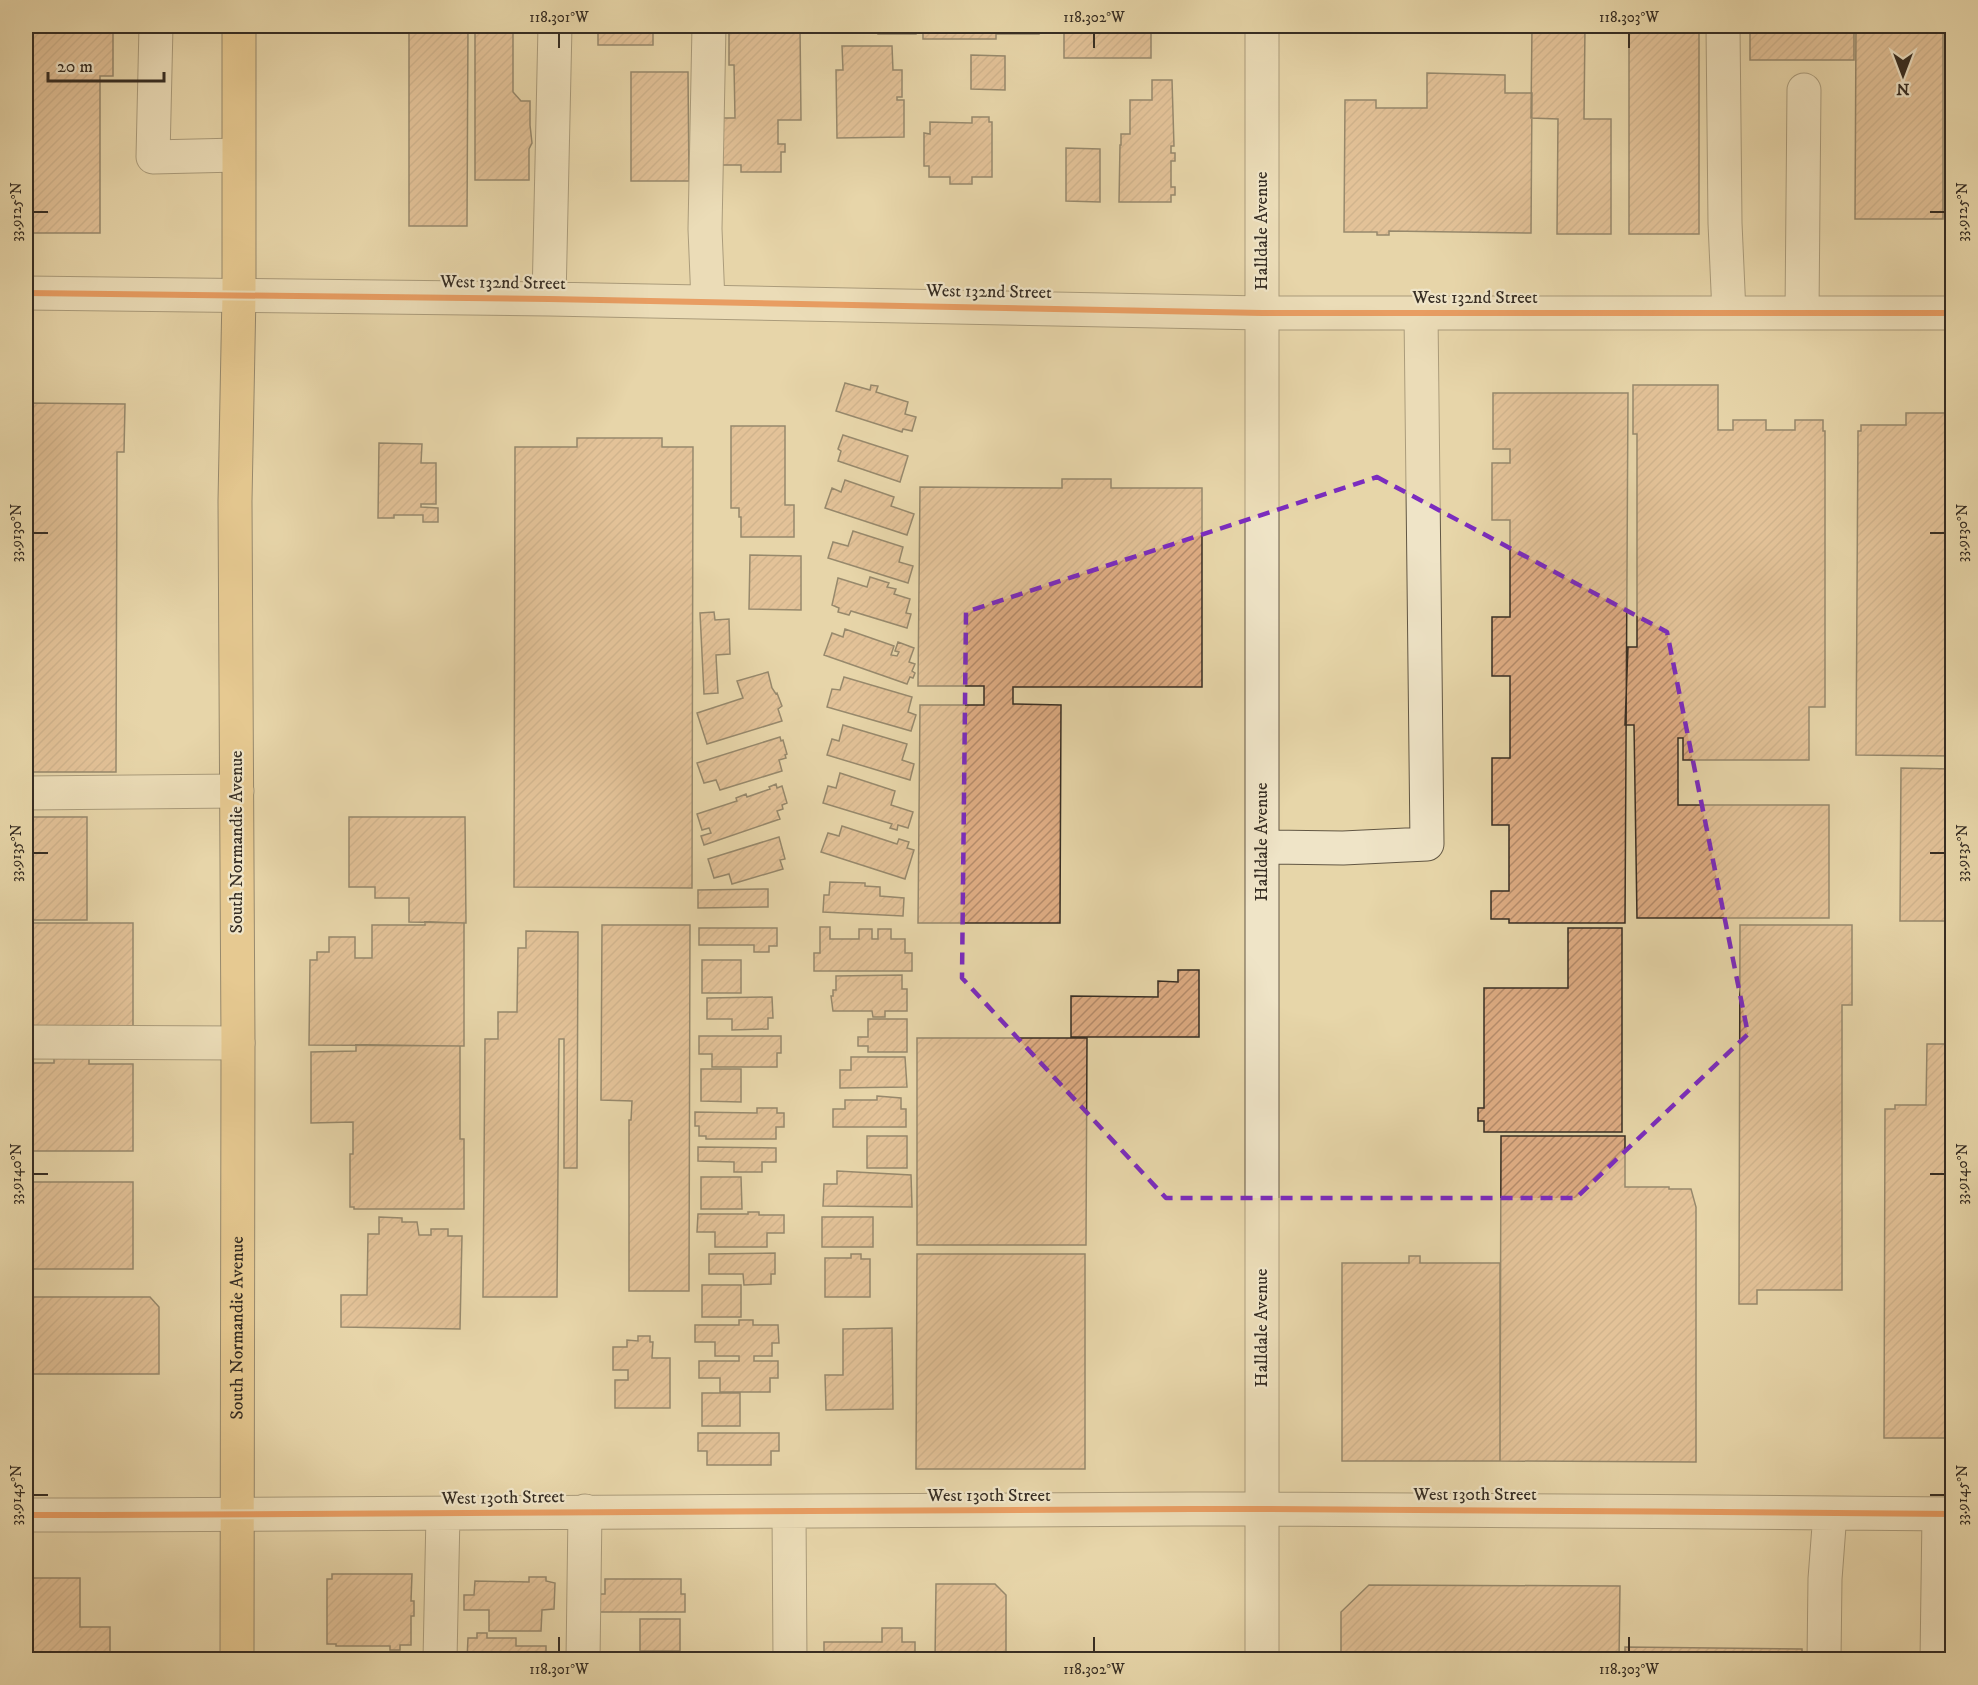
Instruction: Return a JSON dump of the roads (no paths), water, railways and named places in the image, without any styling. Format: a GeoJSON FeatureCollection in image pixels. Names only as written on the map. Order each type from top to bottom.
{"type":"FeatureCollection","features":[{"type":"Feature","properties":{"kind":"main road","name":"South Normandie Avenue"},"geometry":{"type":"LineString","coordinates":[[237,1659],[238,1043],[235,501],[239,294],[239,26]]}},
{"type":"Feature","properties":{"kind":"street"},"geometry":{"type":"LineString","coordinates":[[156,26],[153,157],[238,155]]}},
{"type":"Feature","properties":{"kind":"street"},"geometry":{"type":"LineString","coordinates":[[549,298],[555,26]]}},
{"type":"Feature","properties":{"kind":"street"},"geometry":{"type":"LineString","coordinates":[[708,302],[705,229],[709,26]]}},
{"type":"Feature","properties":{"kind":"street","name":"Halldale Avenue"},"geometry":{"type":"LineString","coordinates":[[1262,1659],[1263,26]]}},
{"type":"Feature","properties":{"kind":"street"},"geometry":{"type":"LineString","coordinates":[[1723,26],[1725,223],[1729,313]]}},
{"type":"Feature","properties":{"kind":"street"},"geometry":{"type":"LineString","coordinates":[[1802,313],[1803,90]]}},
{"type":"Feature","properties":{"kind":"street","name":"West 132nd Street"},"geometry":{"type":"LineString","coordinates":[[26,293],[549,298],[1262,313],[1953,313]]}},
{"type":"Feature","properties":{"kind":"street"},"geometry":{"type":"LineString","coordinates":[[1262,847],[1342,848],[1427,844],[1421,313]]}},
{"type":"Feature","properties":{"kind":"street"},"geometry":{"type":"LineString","coordinates":[[26,793],[237,791]]}},
{"type":"Feature","properties":{"kind":"street"},"geometry":{"type":"LineString","coordinates":[[26,1042],[238,1043]]}},
{"type":"Feature","properties":{"kind":"street","name":"West 130th Street"},"geometry":{"type":"LineString","coordinates":[[26,1515],[238,1516],[585,1511],[1262,1509],[1946,1514]]}},
{"type":"Feature","properties":{"kind":"street"},"geometry":{"type":"LineString","coordinates":[[583,1659],[585,1511]]}},
{"type":"Feature","properties":{"kind":"street"},"geometry":{"type":"LineString","coordinates":[[789,1512],[790,1659]]}},
{"type":"Feature","properties":{"kind":"street"},"geometry":{"type":"LineString","coordinates":[[1824,1659],[1825,1580],[1830,1513]]}},
{"type":"Feature","properties":{"kind":"street"},"geometry":{"type":"LineString","coordinates":[[440,1659],[443,1514]]}},
{"type":"Feature","properties":{"kind":"street"},"geometry":{"type":"LineString","coordinates":[[1937,1659],[1946,1514]]}}]}
